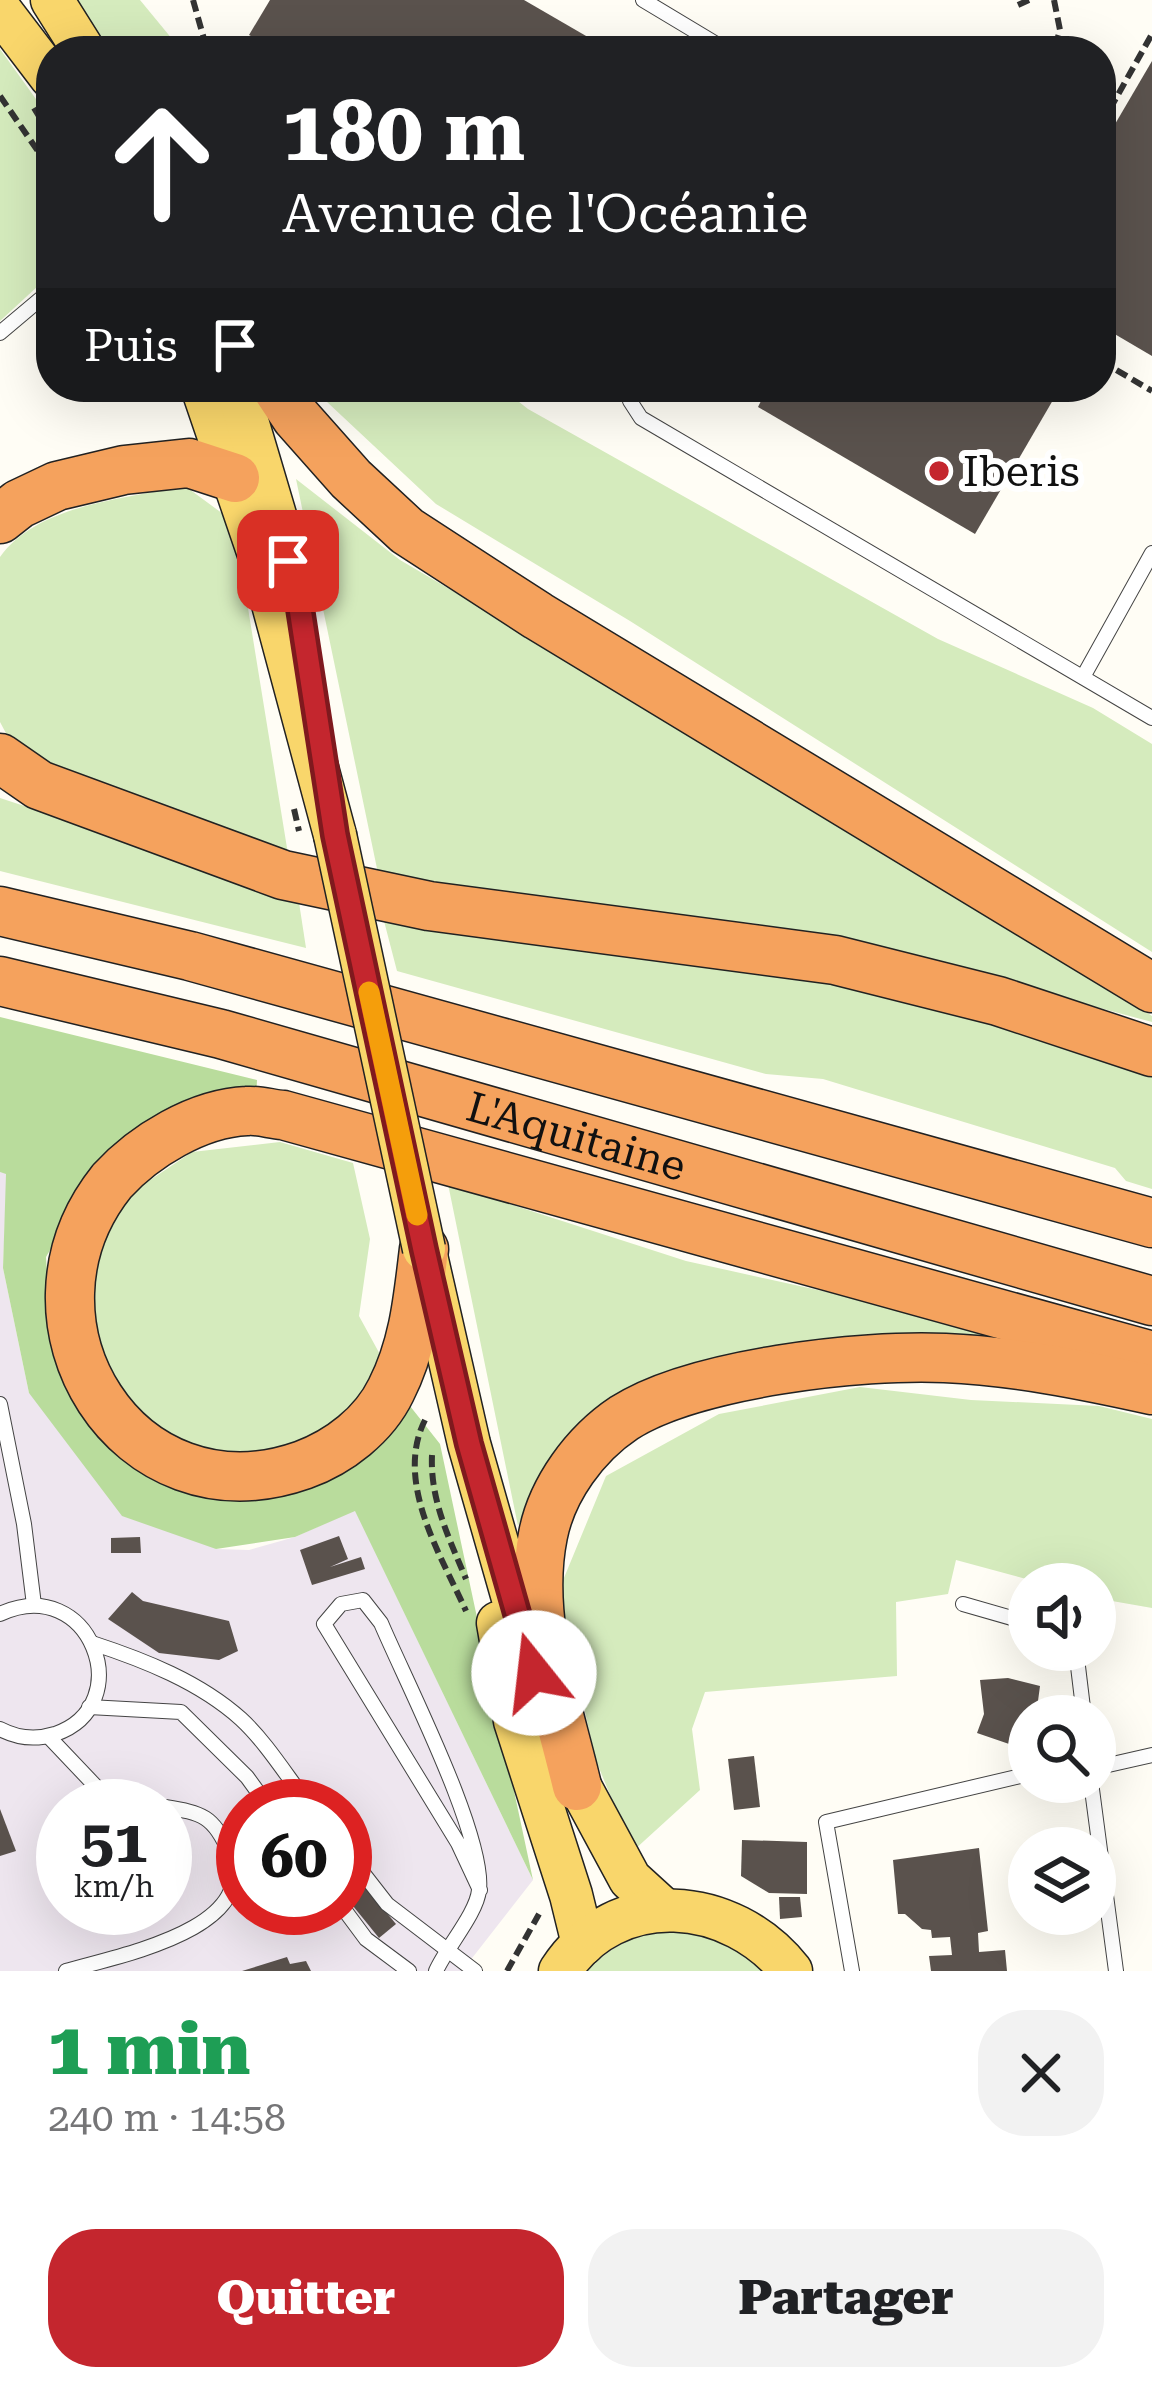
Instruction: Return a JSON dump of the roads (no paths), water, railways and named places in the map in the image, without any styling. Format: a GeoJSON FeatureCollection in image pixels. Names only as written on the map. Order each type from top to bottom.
{"type":"FeatureCollection","features":[{"type":"Feature","properties":{"kind":"highway"},"geometry":{"type":"LineString","coordinates":[[286,402],[351,479],[407,531],[538,616],[1152,988]]}},
{"type":"Feature","properties":{"kind":"highway"},"geometry":{"type":"LineString","coordinates":[[0,519],[56,486],[124,470],[188,463],[235,478]]}},
{"type":"Feature","properties":{"kind":"highway"},"geometry":{"type":"LineString","coordinates":[[0,758],[39,785],[283,875],[429,906],[835,960],[998,1000],[1152,1052]]}},
{"type":"Feature","properties":{"kind":"highway","name":"L'Aquitaine"},"geometry":{"type":"LineString","coordinates":[[0,911],[190,956],[1152,1223]]}},
{"type":"Feature","properties":{"kind":"highway","name":"L'Aquitaine"},"geometry":{"type":"LineString","coordinates":[[0,981],[221,1034],[1152,1301]]}},
{"type":"Feature","properties":{"kind":"highway"},"geometry":{"type":"LineString","coordinates":[[424,1250],[414,1333],[390,1394],[360,1431],[325,1457],[294,1468],[254,1478],[217,1476],[181,1468],[151,1454],[107,1417],[85,1388],[70,1352],[62,1314],[70,1250],[102,1192],[125,1167],[169,1138],[214,1117],[247,1111],[304,1121],[1152,1356]]}},
{"type":"Feature","properties":{"kind":"highway"},"geometry":{"type":"LineString","coordinates":[[578,1786],[541,1629],[538,1566],[554,1496],[574,1466],[625,1418],[668,1398],[729,1382],[870,1357],[948,1358],[1053,1370],[1152,1390]]}},
{"type":"Feature","properties":{"kind":"main road"},"geometry":{"type":"LineString","coordinates":[[52,0],[75,36]]}},
{"type":"Feature","properties":{"kind":"main road"},"geometry":{"type":"LineString","coordinates":[[0,10],[36,57]]}},
{"type":"Feature","properties":{"kind":"main road"},"geometry":{"type":"LineString","coordinates":[[207,402],[262,563],[335,835],[424,1250],[445,1441],[514,1721],[571,1894],[572,1958]]}},
{"type":"Feature","properties":{"kind":"main road"},"geometry":{"type":"LineString","coordinates":[[241,402],[299,602],[335,835]]}},
{"type":"Feature","properties":{"kind":"main road"},"geometry":{"type":"LineString","coordinates":[[445,1441],[548,1719],[578,1786],[630,1879],[664,1910]]}},
{"type":"Feature","properties":{"kind":"main road"},"geometry":{"type":"LineString","coordinates":[[572,1958],[621,1921],[664,1910],[712,1914],[755,1934],[791,1971]]}},
{"type":"Feature","properties":{"kind":"lane"},"geometry":{"type":"LineString","coordinates":[[643,0],[703,36]]}},
{"type":"Feature","properties":{"kind":"lane"},"geometry":{"type":"LineString","coordinates":[[0,334],[36,303]]}},
{"type":"Feature","properties":{"kind":"lane"},"geometry":{"type":"LineString","coordinates":[[631,402],[640,418],[1152,718]]}},
{"type":"Feature","properties":{"kind":"lane"},"geometry":{"type":"LineString","coordinates":[[1083,677],[1152,553]]}},
{"type":"Feature","properties":{"kind":"lane"},"geometry":{"type":"LineString","coordinates":[[0,1404],[24,1524],[34,1605]]}},
{"type":"Feature","properties":{"kind":"lane"},"geometry":{"type":"LineString","coordinates":[[436,1971],[480,1890],[470,1830],[381,1623],[363,1600],[341,1604],[324,1624],[458,1843],[480,1890]]}},
{"type":"Feature","properties":{"kind":"lane"},"geometry":{"type":"LineString","coordinates":[[962,1604],[1008,1617]]}},
{"type":"Feature","properties":{"kind":"lane"},"geometry":{"type":"LineString","coordinates":[[0,1614],[34,1605],[69,1616],[92,1643],[99,1675],[89,1707],[78,1720],[48,1736],[28,1738],[0,1729]]}},
{"type":"Feature","properties":{"kind":"lane"},"geometry":{"type":"LineString","coordinates":[[92,1643],[164,1671],[226,1708],[243,1720],[289,1779]]}},
{"type":"Feature","properties":{"kind":"lane"},"geometry":{"type":"LineString","coordinates":[[89,1707],[181,1712],[249,1779]]}},
{"type":"Feature","properties":{"kind":"lane"},"geometry":{"type":"LineString","coordinates":[[48,1736],[89,1779]]}},
{"type":"Feature","properties":{"kind":"lane"},"geometry":{"type":"LineString","coordinates":[[1116,1763],[1152,1755]]}},
{"type":"Feature","properties":{"kind":"lane"},"geometry":{"type":"LineString","coordinates":[[853,1971],[826,1822],[1008,1779]]}},
{"type":"Feature","properties":{"kind":"lane"},"geometry":{"type":"LineString","coordinates":[[1094,1803],[1116,1971]]}},
{"type":"Feature","properties":{"kind":"lane"},"geometry":{"type":"LineString","coordinates":[[192,1811],[201,1812],[221,1832],[233,1862],[230,1894],[192,1931]]}},
{"type":"Feature","properties":{"kind":"lane"},"geometry":{"type":"LineString","coordinates":[[372,1885],[387,1904],[476,1971]]}},
{"type":"Feature","properties":{"kind":"lane"},"geometry":{"type":"LineString","coordinates":[[67,1971],[183,1935]]}},
{"type":"Feature","properties":{"kind":"lane"},"geometry":{"type":"LineString","coordinates":[[363,1935],[409,1971]]}},
{"type":"Feature","properties":{"kind":"place","name":"Iberis"},"geometry":{"type":"Point","coordinates":[939,471]}}]}
